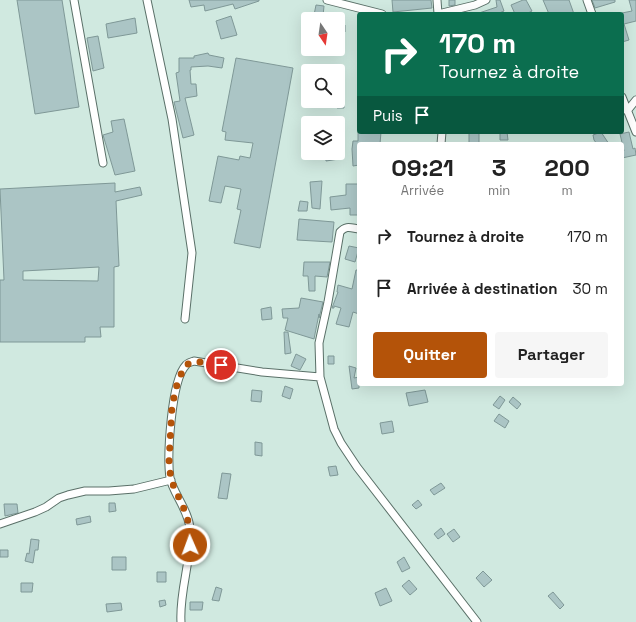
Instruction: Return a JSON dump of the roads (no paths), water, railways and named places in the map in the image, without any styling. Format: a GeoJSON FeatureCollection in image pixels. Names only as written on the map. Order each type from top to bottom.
{"type":"FeatureCollection","features":[{"type":"Feature","properties":{"kind":"street"},"geometry":{"type":"LineString","coordinates":[[74,0],[103,163]]}},
{"type":"Feature","properties":{"kind":"street"},"geometry":{"type":"LineString","coordinates":[[147,0],[172,119],[192,252],[185,319]]}},
{"type":"Feature","properties":{"kind":"street"},"geometry":{"type":"LineString","coordinates":[[327,0],[374,12]]}},
{"type":"Feature","properties":{"kind":"street"},"geometry":{"type":"LineString","coordinates":[[437,0],[438,12]]}},
{"type":"Feature","properties":{"kind":"street"},"geometry":{"type":"LineString","coordinates":[[446,12],[475,5],[486,0]]}},
{"type":"Feature","properties":{"kind":"street"},"geometry":{"type":"LineString","coordinates":[[588,0],[591,12]]}},
{"type":"Feature","properties":{"kind":"street"},"geometry":{"type":"LineString","coordinates":[[627,111],[636,100]]}},
{"type":"Feature","properties":{"kind":"street"},"geometry":{"type":"LineString","coordinates":[[624,103],[636,132]]}},
{"type":"Feature","properties":{"kind":"street"},"geometry":{"type":"LineString","coordinates":[[357,229],[348,227],[344,228],[340,232],[328,302],[319,343],[320,377],[334,429],[341,443],[357,467],[477,622]]}},
{"type":"Feature","properties":{"kind":"street"},"geometry":{"type":"LineString","coordinates":[[181,622],[190,545],[190,527],[171,480],[169,462],[172,406],[178,380],[186,365],[194,361],[262,372],[320,377]]}},
{"type":"Feature","properties":{"kind":"street"},"geometry":{"type":"LineString","coordinates":[[0,524],[35,512],[46,507],[59,498],[68,495],[85,491],[109,492],[134,489],[171,480]]}}]}
